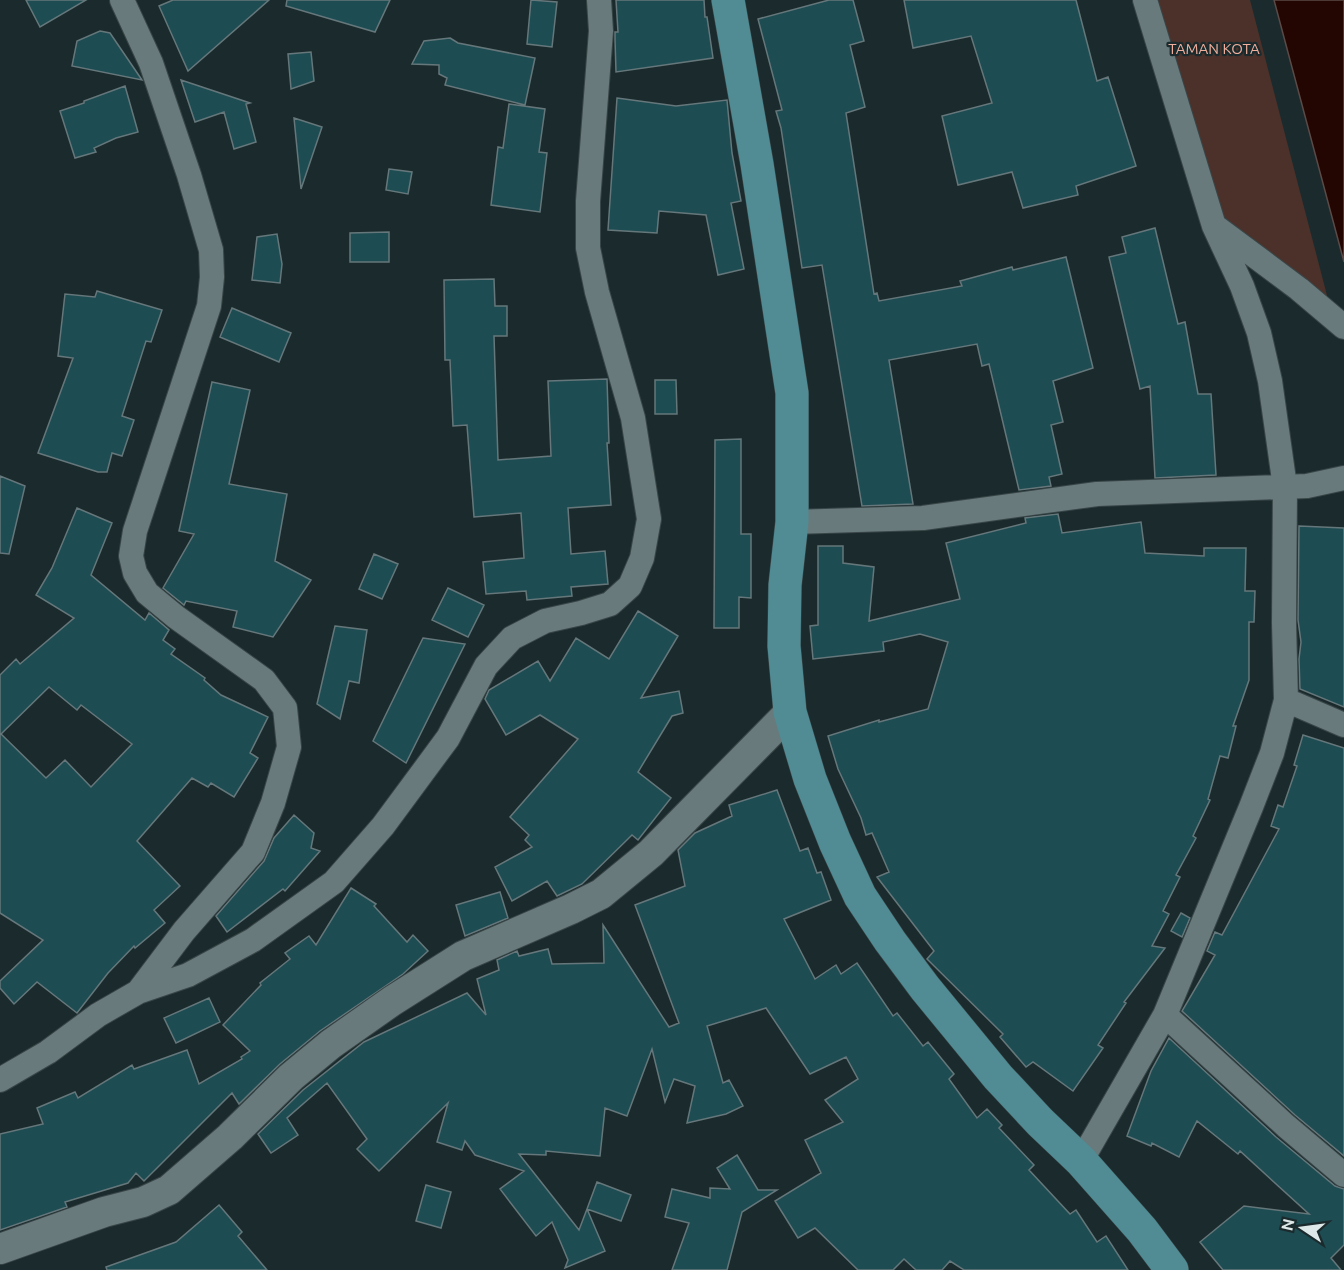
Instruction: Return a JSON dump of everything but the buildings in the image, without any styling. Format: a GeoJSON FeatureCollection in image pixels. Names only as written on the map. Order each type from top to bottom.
{"type":"FeatureCollection","features":[{"type":"Feature","properties":{"kind":"highway"},"geometry":{"type":"LineString","coordinates":[[728,0],[757,164],[792,393],[792,522],[785,585],[784,646],[790,712],[810,779],[860,896],[890,941],[925,988],[998,1077],[1081,1161],[1142,1230],[1172,1270]]}},
{"type":"Feature","properties":{"kind":"street"},"geometry":{"type":"LineString","coordinates":[[122,0],[151,63],[189,175],[211,250],[212,277],[209,306],[135,531],[131,556],[135,573],[147,593],[264,680],[285,708],[289,747],[273,803],[253,852],[184,931],[138,992]]}},
{"type":"Feature","properties":{"kind":"street"},"geometry":{"type":"LineString","coordinates":[[0,1080],[48,1052],[98,1015],[138,992],[188,975],[253,940],[334,882],[383,826],[447,738],[486,666],[512,638],[545,621],[610,604],[630,586],[642,558],[649,519],[633,418],[597,292],[588,248],[588,201],[601,32],[599,0]]}},
{"type":"Feature","properties":{"kind":"street"},"geometry":{"type":"LineString","coordinates":[[1081,1161],[1165,1015],[1272,753],[1286,700],[1285,487],[1270,381],[1258,333],[1242,286],[1214,226],[1145,0]]}},
{"type":"Feature","properties":{"kind":"street"},"geometry":{"type":"LineString","coordinates":[[1214,226],[1299,289],[1344,327]]}},
{"type":"Feature","properties":{"kind":"street"},"geometry":{"type":"LineString","coordinates":[[792,522],[922,518],[1097,494],[1307,486],[1344,478]]}},
{"type":"Feature","properties":{"kind":"street"},"geometry":{"type":"LineString","coordinates":[[1286,700],[1344,725]]}},
{"type":"Feature","properties":{"kind":"street"},"geometry":{"type":"LineString","coordinates":[[0,1249],[104,1212],[143,1202],[169,1190],[230,1137],[291,1077],[392,1001],[463,956],[602,894],[651,853],[790,712]]}},
{"type":"Feature","properties":{"kind":"street"},"geometry":{"type":"LineString","coordinates":[[1165,1015],[1286,1126],[1344,1175]]}},
{"type":"Feature","properties":{"kind":"green space","name":"TAMAN KOTA"},"geometry":{"type":"Polygon","coordinates":[[[1151,0],[1250,0],[1330,307],[1218,222],[1151,0]]]}},
{"type":"Feature","properties":{"kind":"shaded area"},"geometry":{"type":"Polygon","coordinates":[[[1274,0],[1344,0],[1344,262],[1274,0]]]}}]}
